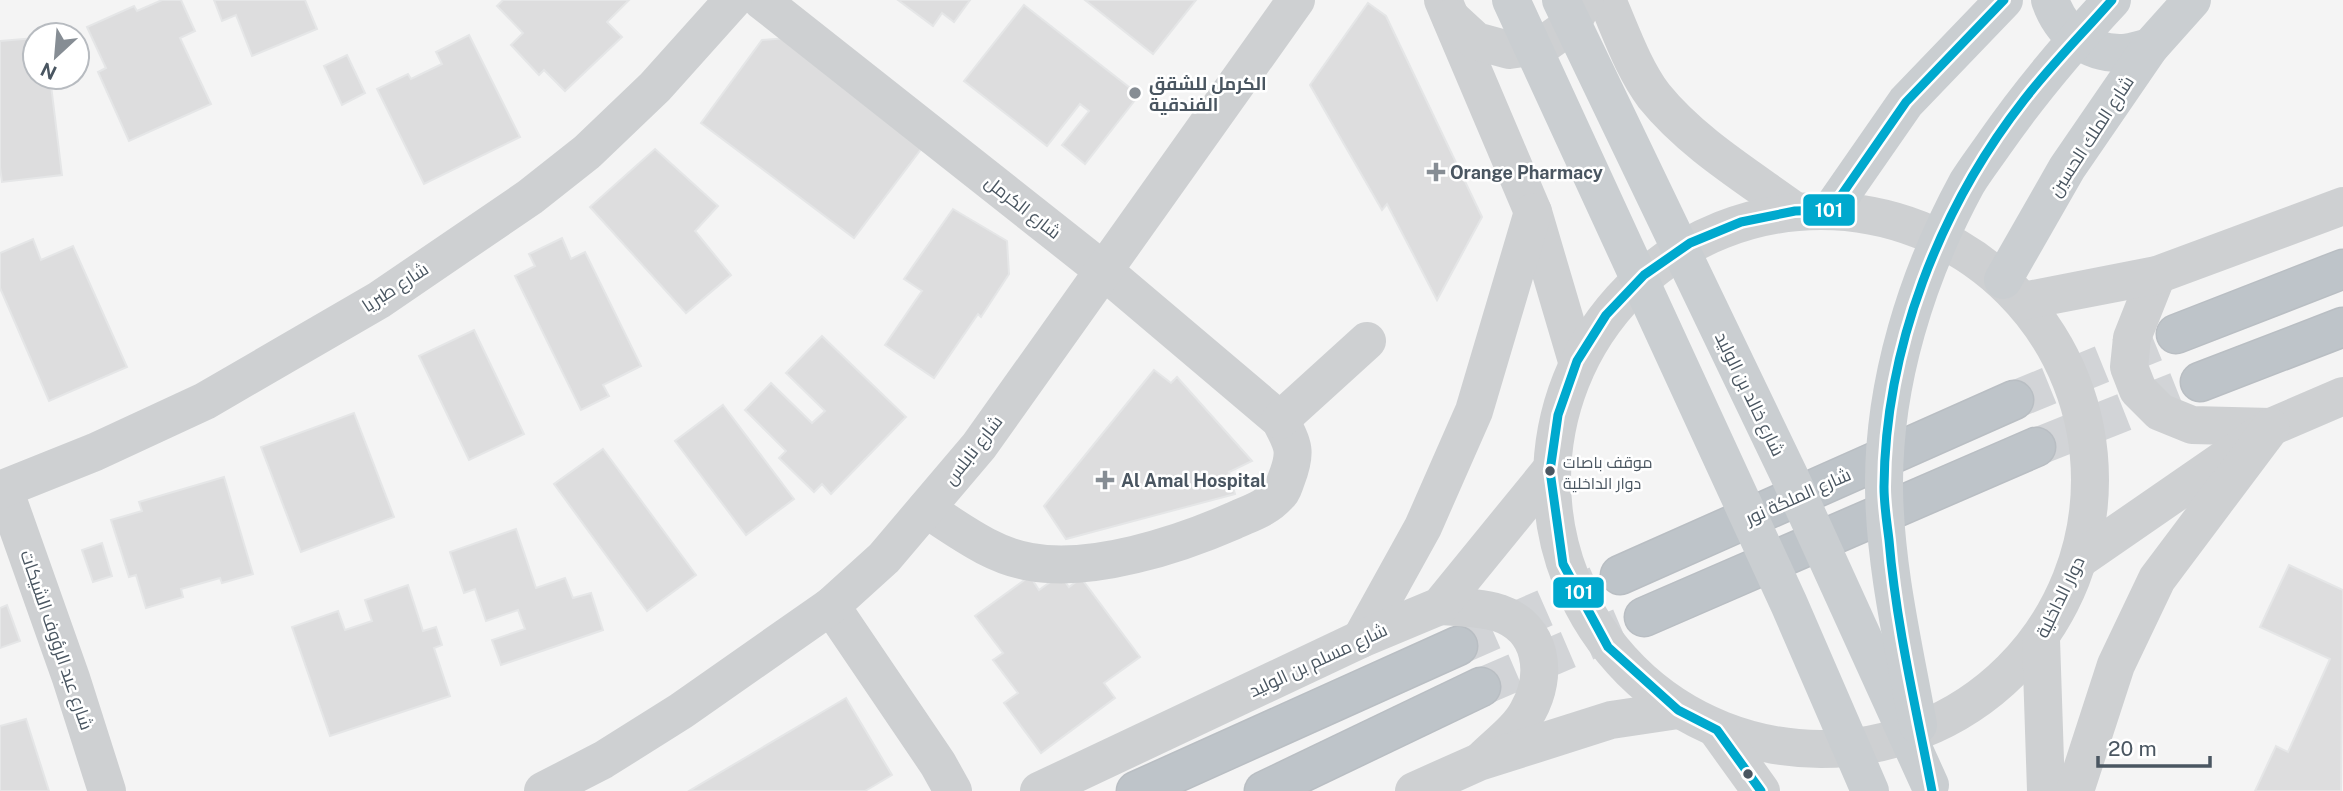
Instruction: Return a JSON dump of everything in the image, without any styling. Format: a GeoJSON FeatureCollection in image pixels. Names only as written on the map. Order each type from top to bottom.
{"type":"FeatureCollection","features":[{"type":"Feature","properties":{"kind":"highway"},"geometry":{"type":"LineString","coordinates":[[2176,334],[2343,268]]}},
{"type":"Feature","properties":{"kind":"highway"},"geometry":{"type":"LineString","coordinates":[[2200,382],[2343,327]]}},
{"type":"Feature","properties":{"kind":"highway","name":"شارع الملكة نور"},"geometry":{"type":"LineString","coordinates":[[1619,575],[2014,400]]}},
{"type":"Feature","properties":{"kind":"highway"},"geometry":{"type":"LineString","coordinates":[[1644,617],[2036,447]]}},
{"type":"Feature","properties":{"kind":"highway"},"geometry":{"type":"LineString","coordinates":[[1136,791],[1458,646]]}},
{"type":"Feature","properties":{"kind":"highway"},"geometry":{"type":"LineString","coordinates":[[1264,791],[1481,687]]}},
{"type":"Feature","properties":{"kind":"main road"},"geometry":{"type":"LineString","coordinates":[[1511,0],[1789,604],[1870,791]]}},
{"type":"Feature","properties":{"kind":"main road","name":"شارع خالد بن الوليد"},"geometry":{"type":"LineString","coordinates":[[1561,0],[1789,475],[1931,788]]}},
{"type":"Feature","properties":{"kind":"main road"},"geometry":{"type":"LineString","coordinates":[[1813,211],[1906,102],[2004,0]]}},
{"type":"Feature","properties":{"kind":"main road"},"geometry":{"type":"LineString","coordinates":[[2050,0],[2056,18],[2074,38],[2097,51],[2124,53],[2150,47]]}},
{"type":"Feature","properties":{"kind":"main road"},"geometry":{"type":"LineString","coordinates":[[1931,788],[1893,588],[1884,489],[1887,433],[1901,348],[1917,298],[1944,231],[1968,182],[2024,100],[2112,0]]}},
{"type":"Feature","properties":{"kind":"main road","name":"شارع الملك الحسين"},"geometry":{"type":"LineString","coordinates":[[2013,290],[2067,168],[2150,47],[2192,0]]}},
{"type":"Feature","properties":{"kind":"street","name":"شارع طبريا"},"geometry":{"type":"LineString","coordinates":[[2,489],[95,452],[205,401],[379,299],[530,197],[587,152],[655,87],[733,0]]}},
{"type":"Feature","properties":{"kind":"street","name":"شارع الكرمل"},"geometry":{"type":"LineString","coordinates":[[761,0],[1104,271],[1280,421]]}},
{"type":"Feature","properties":{"kind":"street","name":"شارع نابلس"},"geometry":{"type":"LineString","coordinates":[[543,791],[603,760],[681,711],[831,606],[884,558],[979,446],[1296,0]]}},
{"type":"Feature","properties":{"kind":"street"},"geometry":{"type":"LineString","coordinates":[[1447,9],[1476,41],[1509,50],[1543,45],[1571,25],[1585,0]]}},
{"type":"Feature","properties":{"kind":"street"},"geometry":{"type":"LineString","coordinates":[[1607,0],[1638,69],[1653,94],[1676,121],[1716,153],[1813,211]]}},
{"type":"Feature","properties":{"kind":"street"},"geometry":{"type":"LineString","coordinates":[[1447,9],[1533,212],[1577,361]]}},
{"type":"Feature","properties":{"kind":"street"},"geometry":{"type":"LineString","coordinates":[[2013,290],[2157,275],[2343,206]]}},
{"type":"Feature","properties":{"kind":"street","name":"دوار الداخلية"},"geometry":{"type":"LineString","coordinates":[[1813,211],[1893,220],[1952,244],[2013,290],[2062,357],[2086,422],[2092,490],[2081,558],[2041,639],[2001,683],[1951,718],[1896,741],[1836,750],[1776,747],[1717,730],[1678,710],[1608,647],[1563,564],[1550,471],[1558,415],[1577,361],[1606,315],[1644,275],[1690,243],[1741,222],[1813,211]]}},
{"type":"Feature","properties":{"kind":"street"},"geometry":{"type":"LineString","coordinates":[[1361,639],[1423,527],[1474,411],[1533,212]]}},
{"type":"Feature","properties":{"kind":"street"},"geometry":{"type":"LineString","coordinates":[[2157,275],[2132,338],[2129,367],[2138,390],[2160,412],[2192,425],[2271,427]]}},
{"type":"Feature","properties":{"kind":"street"},"geometry":{"type":"LineString","coordinates":[[926,509],[996,552],[1031,562],[1075,564],[1139,553],[1206,533],[1263,509],[1281,493],[1294,460],[1290,439],[1280,421],[1367,341]]}},
{"type":"Feature","properties":{"kind":"street"},"geometry":{"type":"LineString","coordinates":[[2081,558],[2271,427],[2343,396]]}},
{"type":"Feature","properties":{"kind":"street"},"geometry":{"type":"LineString","coordinates":[[2075,791],[2116,665],[2157,579],[2271,427]]}},
{"type":"Feature","properties":{"kind":"street","name":"شارع مسلم بن الوليد"},"geometry":{"type":"LineString","coordinates":[[1039,791],[1361,639],[1440,606],[1550,471]]}},
{"type":"Feature","properties":{"kind":"street","name":"شارع عبد الرؤوف الشيكات"},"geometry":{"type":"LineString","coordinates":[[2,489],[71,678],[107,791]]}},
{"type":"Feature","properties":{"kind":"street"},"geometry":{"type":"LineString","coordinates":[[831,606],[938,764],[953,791]]}},
{"type":"Feature","properties":{"kind":"street"},"geometry":{"type":"LineString","coordinates":[[1440,606],[1501,614],[1527,630],[1537,649],[1540,676],[1527,713],[1479,762]]}},
{"type":"Feature","properties":{"kind":"street"},"geometry":{"type":"LineString","coordinates":[[2041,639],[2046,791]]}},
{"type":"Feature","properties":{"kind":"street"},"geometry":{"type":"LineString","coordinates":[[1414,791],[1479,762],[1611,720],[1678,710]]}},
{"type":"Feature","properties":{"kind":"street"},"geometry":{"type":"LineString","coordinates":[[1717,730],[1761,791]]}},
{"type":"Feature","properties":{"kind":"building"},"geometry":{"type":"Polygon","coordinates":[[[162,0],[181,0],[195,31],[180,38],[211,104],[129,141],[98,72],[106,68],[91,36],[91,25],[134,6],[137,11],[162,0]]]}},
{"type":"Feature","properties":{"kind":"building"},"geometry":{"type":"Polygon","coordinates":[[[214,0],[305,0],[317,29],[252,56],[236,15],[222,21],[214,0]]]}},
{"type":"Feature","properties":{"kind":"building"},"geometry":{"type":"Polygon","coordinates":[[[503,0],[629,0],[607,22],[622,37],[565,91],[544,70],[539,75],[511,45],[523,33],[497,6],[503,0]]]}},
{"type":"Feature","properties":{"kind":"building"},"geometry":{"type":"Polygon","coordinates":[[[898,0],[970,0],[954,22],[942,13],[933,26],[898,0]]]}},
{"type":"Feature","properties":{"kind":"building"},"geometry":{"type":"Polygon","coordinates":[[[1085,0],[1196,0],[1153,54],[1085,0]]]}},
{"type":"Feature","properties":{"kind":"building"},"geometry":{"type":"Polygon","coordinates":[[[1368,3],[1386,16],[1482,217],[1437,300],[1387,204],[1382,210],[1310,85],[1368,3]]]}},
{"type":"Feature","properties":{"kind":"building"},"geometry":{"type":"Polygon","coordinates":[[[1024,5],[1139,95],[1085,164],[1062,145],[1089,111],[1080,104],[1047,146],[964,81],[1024,5]]]}},
{"type":"Feature","properties":{"kind":"building"},"geometry":{"type":"Polygon","coordinates":[[[469,35],[520,137],[424,184],[377,89],[408,74],[411,79],[442,64],[436,52],[469,35]]]}},
{"type":"Feature","properties":{"kind":"building"},"geometry":{"type":"Polygon","coordinates":[[[788,38],[925,144],[854,238],[701,123],[762,40],[788,38]]]}},
{"type":"Feature","properties":{"kind":"building"},"geometry":{"type":"Polygon","coordinates":[[[21,39],[21,91],[52,91],[62,175],[2,182],[0,41],[21,39]]]}},
{"type":"Feature","properties":{"kind":"building"},"geometry":{"type":"Polygon","coordinates":[[[347,55],[365,93],[342,105],[324,66],[347,55]]]}},
{"type":"Feature","properties":{"kind":"building"},"geometry":{"type":"Polygon","coordinates":[[[655,149],[718,206],[695,231],[731,275],[686,313],[590,207],[655,149]]]}},
{"type":"Feature","properties":{"kind":"building"},"geometry":{"type":"Polygon","coordinates":[[[953,209],[1007,241],[1009,274],[981,317],[978,314],[934,378],[885,345],[922,291],[904,279],[953,209]]]}},
{"type":"Feature","properties":{"kind":"building"},"geometry":{"type":"Polygon","coordinates":[[[562,238],[571,259],[585,252],[641,366],[603,385],[609,396],[581,410],[515,276],[535,266],[529,254],[562,238]]]}},
{"type":"Feature","properties":{"kind":"building"},"geometry":{"type":"Polygon","coordinates":[[[33,239],[41,260],[73,246],[127,367],[49,401],[0,288],[0,253],[33,239]]]}},
{"type":"Feature","properties":{"kind":"building"},"geometry":{"type":"Polygon","coordinates":[[[474,330],[524,434],[469,460],[419,356],[474,330]]]}},
{"type":"Feature","properties":{"kind":"building"},"geometry":{"type":"Polygon","coordinates":[[[822,336],[906,417],[831,494],[822,484],[814,492],[779,458],[786,451],[745,410],[771,383],[812,423],[825,411],[786,373],[822,336]]]}},
{"type":"Feature","properties":{"kind":"building"},"geometry":{"type":"Polygon","coordinates":[[[1154,370],[1171,383],[1177,377],[1252,461],[1229,472],[1235,494],[1066,539],[1044,506],[1154,370]]]}},
{"type":"Feature","properties":{"kind":"building"},"geometry":{"type":"Polygon","coordinates":[[[723,405],[794,499],[746,535],[675,441],[723,405]]]}},
{"type":"Feature","properties":{"kind":"building"},"geometry":{"type":"Polygon","coordinates":[[[354,413],[394,517],[301,552],[261,447],[354,413]]]}},
{"type":"Feature","properties":{"kind":"building"},"geometry":{"type":"Polygon","coordinates":[[[603,449],[696,575],[647,611],[554,484],[603,449]]]}},
{"type":"Feature","properties":{"kind":"building"},"geometry":{"type":"Polygon","coordinates":[[[224,477],[253,574],[222,583],[220,578],[181,589],[183,597],[146,608],[136,575],[129,577],[111,520],[142,511],[139,502],[224,477]]]}},
{"type":"Feature","properties":{"kind":"building"},"geometry":{"type":"Polygon","coordinates":[[[516,529],[536,588],[565,578],[573,598],[591,593],[603,630],[501,665],[492,640],[525,629],[518,610],[486,621],[475,589],[464,593],[450,552],[516,529]]]}},
{"type":"Feature","properties":{"kind":"building"},"geometry":{"type":"Polygon","coordinates":[[[102,543],[112,576],[93,582],[82,550],[102,543]]]}},
{"type":"Feature","properties":{"kind":"building"},"geometry":{"type":"Polygon","coordinates":[[[2289,565],[2343,590],[2341,791],[2255,791],[2276,746],[2288,752],[2330,659],[2260,627],[2289,565]]]}},
{"type":"Feature","properties":{"kind":"building"},"geometry":{"type":"Polygon","coordinates":[[[1060,575],[1069,587],[1081,578],[1140,657],[1104,683],[1115,698],[1041,753],[1004,703],[1018,693],[993,660],[1003,653],[975,616],[1030,576],[1039,590],[1060,575]]]}},
{"type":"Feature","properties":{"kind":"building"},"geometry":{"type":"Polygon","coordinates":[[[408,585],[423,631],[436,627],[442,645],[434,648],[450,696],[330,736],[292,627],[338,611],[345,630],[372,621],[365,600],[408,585]]]}},
{"type":"Feature","properties":{"kind":"building"},"geometry":{"type":"Polygon","coordinates":[[[7,605],[20,641],[0,648],[0,608],[7,605]]]}},
{"type":"Feature","properties":{"kind":"building"},"geometry":{"type":"Polygon","coordinates":[[[846,698],[892,775],[865,791],[689,791],[846,698]]]}},
{"type":"Feature","properties":{"kind":"building"},"geometry":{"type":"Polygon","coordinates":[[[26,719],[49,791],[0,791],[0,726],[26,719]]]}},
{"type":"Feature","properties":{"kind":"tunnel"},"geometry":{"type":"LineString","coordinates":[[2014,400],[2176,334]]}},
{"type":"Feature","properties":{"kind":"tunnel"},"geometry":{"type":"LineString","coordinates":[[2036,447],[2200,382]]}},
{"type":"Feature","properties":{"kind":"tunnel"},"geometry":{"type":"LineString","coordinates":[[1458,646],[1620,575]]}},
{"type":"Feature","properties":{"kind":"tunnel"},"geometry":{"type":"LineString","coordinates":[[1481,687],[1644,617]]}},
{"type":"Feature","properties":{"kind":"transit line","name":"101"},"geometry":{"type":"LineString","coordinates":[[1761,791],[1717,730],[1678,710],[1608,647],[1563,564],[1550,471],[1558,415],[1577,361],[1606,315],[1644,275],[1690,243],[1741,222],[1795,211],[1831,210],[1906,102],[2004,0]]}},
{"type":"Feature","properties":{"kind":"transit line","name":"101"},"geometry":{"type":"LineString","coordinates":[[1932,791],[1901,634],[1885,507],[1887,435],[1894,383],[1906,332],[1923,282],[1966,187],[2024,100],[2112,0]]}},
{"type":"Feature","properties":{"kind":"place","name":"الكرمل للشقق الفندقية"},"geometry":{"type":"Point","coordinates":[1135,93]}},
{"type":"Feature","properties":{"kind":"place","name":"Orange Pharmacy"},"geometry":{"type":"Point","coordinates":[1436,172]}},
{"type":"Feature","properties":{"kind":"place","name":"موقف باصات دوار الداخلية"},"geometry":{"type":"Point","coordinates":[1550,471]}},
{"type":"Feature","properties":{"kind":"place","name":"Al Amal Hospital"},"geometry":{"type":"Point","coordinates":[1105,480]}}]}
